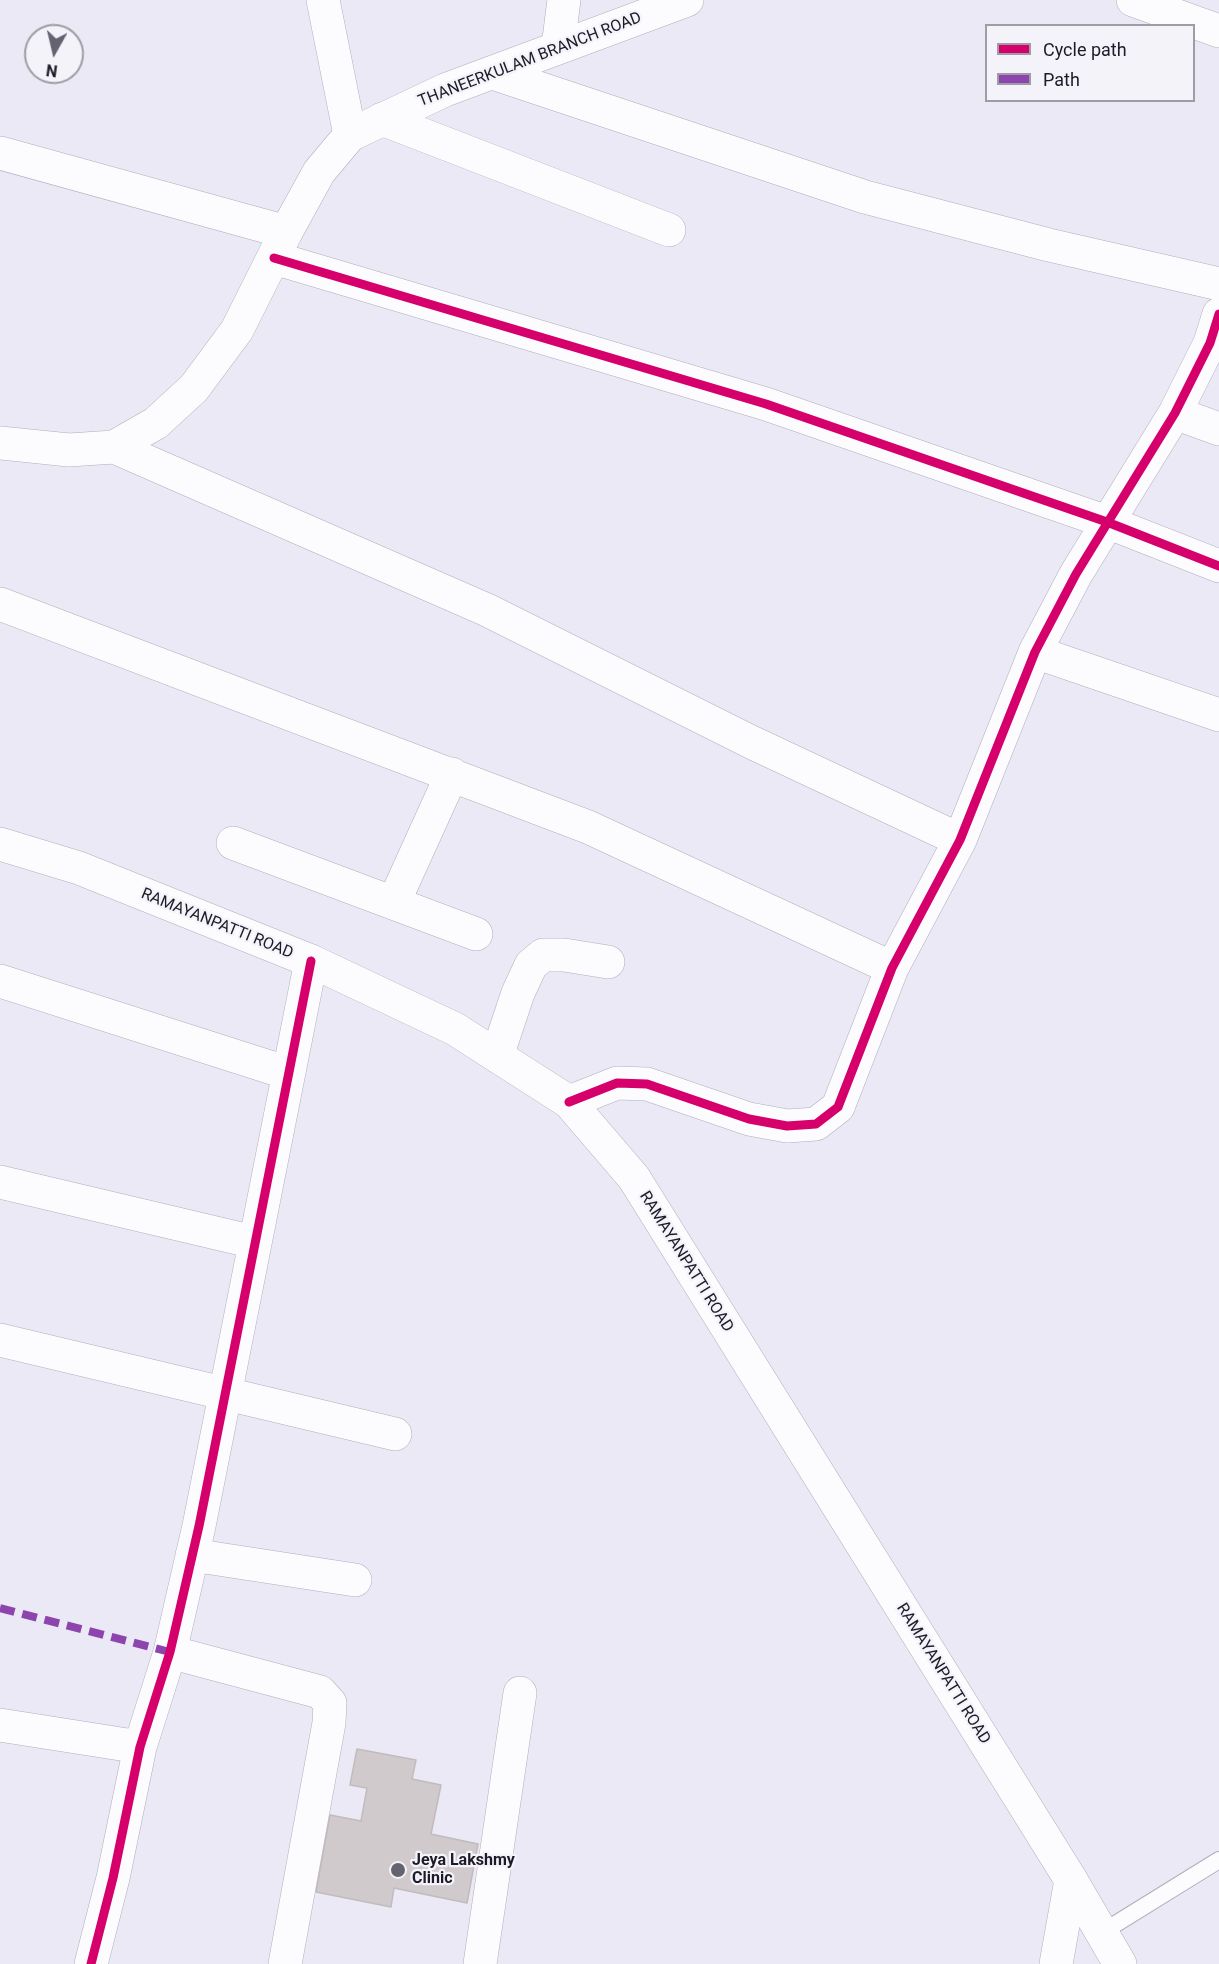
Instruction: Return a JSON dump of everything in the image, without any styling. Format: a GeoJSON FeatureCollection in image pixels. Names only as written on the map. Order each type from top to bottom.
{"type":"FeatureCollection","features":[{"type":"Feature","properties":{"kind":"street"},"geometry":{"type":"LineString","coordinates":[[323,0],[350,135]]}},
{"type":"Feature","properties":{"kind":"street"},"geometry":{"type":"LineString","coordinates":[[558,47],[564,0]]}},
{"type":"Feature","properties":{"kind":"street","name":"THANEERKULAM BRANCH ROAD"},"geometry":{"type":"LineString","coordinates":[[0,443],[69,450],[114,447],[156,423],[194,388],[237,330],[319,172],[350,135],[445,90],[687,0]]}},
{"type":"Feature","properties":{"kind":"street"},"geometry":{"type":"LineString","coordinates":[[1133,0],[1219,31]]}},
{"type":"Feature","properties":{"kind":"street"},"geometry":{"type":"LineString","coordinates":[[493,73],[865,197],[1049,245],[1219,284]]}},
{"type":"Feature","properties":{"kind":"street"},"geometry":{"type":"LineString","coordinates":[[382,119],[669,230]]}},
{"type":"Feature","properties":{"kind":"street"},"geometry":{"type":"LineString","coordinates":[[0,153],[766,404],[1107,522],[1219,566]]}},
{"type":"Feature","properties":{"kind":"street"},"geometry":{"type":"LineString","coordinates":[[569,1102],[617,1083],[647,1084],[749,1119],[787,1126],[816,1124],[837,1107],[892,968],[960,840],[1035,651],[1076,574],[1175,412],[1210,343],[1219,314]]}},
{"type":"Feature","properties":{"kind":"street"},"geometry":{"type":"LineString","coordinates":[[1175,412],[1219,429]]}},
{"type":"Feature","properties":{"kind":"street"},"geometry":{"type":"LineString","coordinates":[[114,447],[488,610],[751,742],[960,840]]}},
{"type":"Feature","properties":{"kind":"street"},"geometry":{"type":"LineString","coordinates":[[0,604],[588,827],[892,968]]}},
{"type":"Feature","properties":{"kind":"street"},"geometry":{"type":"LineString","coordinates":[[1035,651],[1219,715]]}},
{"type":"Feature","properties":{"kind":"street"},"geometry":{"type":"LineString","coordinates":[[394,902],[452,774]]}},
{"type":"Feature","properties":{"kind":"street"},"geometry":{"type":"LineString","coordinates":[[233,843],[476,934]]}},
{"type":"Feature","properties":{"kind":"street","name":"RAMAYANPATTI ROAD"},"geometry":{"type":"LineString","coordinates":[[0,844],[79,868],[311,961],[455,1029],[569,1102],[634,1178],[1071,1880],[1120,1964]]}},
{"type":"Feature","properties":{"kind":"street"},"geometry":{"type":"LineString","coordinates":[[497,1056],[518,993],[531,965],[543,955],[608,962]]}},
{"type":"Feature","properties":{"kind":"street"},"geometry":{"type":"LineString","coordinates":[[91,1964],[113,1878],[140,1747],[170,1653],[192,1555],[311,961]]}},
{"type":"Feature","properties":{"kind":"street"},"geometry":{"type":"LineString","coordinates":[[0,981],[288,1074]]}},
{"type":"Feature","properties":{"kind":"street"},"geometry":{"type":"LineString","coordinates":[[0,1182],[254,1242]]}},
{"type":"Feature","properties":{"kind":"street"},"geometry":{"type":"LineString","coordinates":[[0,1340],[395,1434]]}},
{"type":"Feature","properties":{"kind":"street"},"geometry":{"type":"LineString","coordinates":[[192,1555],[355,1580]]}},
{"type":"Feature","properties":{"kind":"street"},"geometry":{"type":"LineString","coordinates":[[170,1653],[320,1692],[330,1703],[329,1723],[285,1964]]}},
{"type":"Feature","properties":{"kind":"street"},"geometry":{"type":"LineString","coordinates":[[480,1964],[520,1693]]}},
{"type":"Feature","properties":{"kind":"street"},"geometry":{"type":"LineString","coordinates":[[0,1725],[140,1747]]}},
{"type":"Feature","properties":{"kind":"street"},"geometry":{"type":"LineString","coordinates":[[1056,1964],[1071,1880]]}},
{"type":"Feature","properties":{"kind":"lane"},"geometry":{"type":"LineString","coordinates":[[1101,1933],[1219,1860]]}},
{"type":"Feature","properties":{"kind":"building"},"geometry":{"type":"Polygon","coordinates":[[[357,1749],[416,1760],[412,1779],[441,1785],[431,1834],[478,1844],[467,1903],[394,1888],[391,1907],[316,1892],[330,1815],[361,1821],[367,1788],[350,1785],[357,1749]]]}},
{"type":"Feature","properties":{"kind":"marked path"},"geometry":{"type":"LineString","coordinates":[[0,1608],[170,1652]]}},
{"type":"Feature","properties":{"kind":"cycle path"},"geometry":{"type":"LineString","coordinates":[[274,258],[766,404],[1107,522],[1219,566]]}},
{"type":"Feature","properties":{"kind":"cycle path"},"geometry":{"type":"LineString","coordinates":[[569,1102],[617,1083],[647,1084],[749,1119],[787,1126],[816,1124],[838,1107],[892,968],[960,840],[1035,652],[1076,574],[1175,413],[1210,343],[1219,314]]}},
{"type":"Feature","properties":{"kind":"cycle path"},"geometry":{"type":"LineString","coordinates":[[91,1964],[113,1878],[140,1747],[170,1652],[199,1526],[311,961]]}},
{"type":"Feature","properties":{"kind":"place","name":"Jeya Lakshmy Clinic"},"geometry":{"type":"Point","coordinates":[398,1870]}}]}
